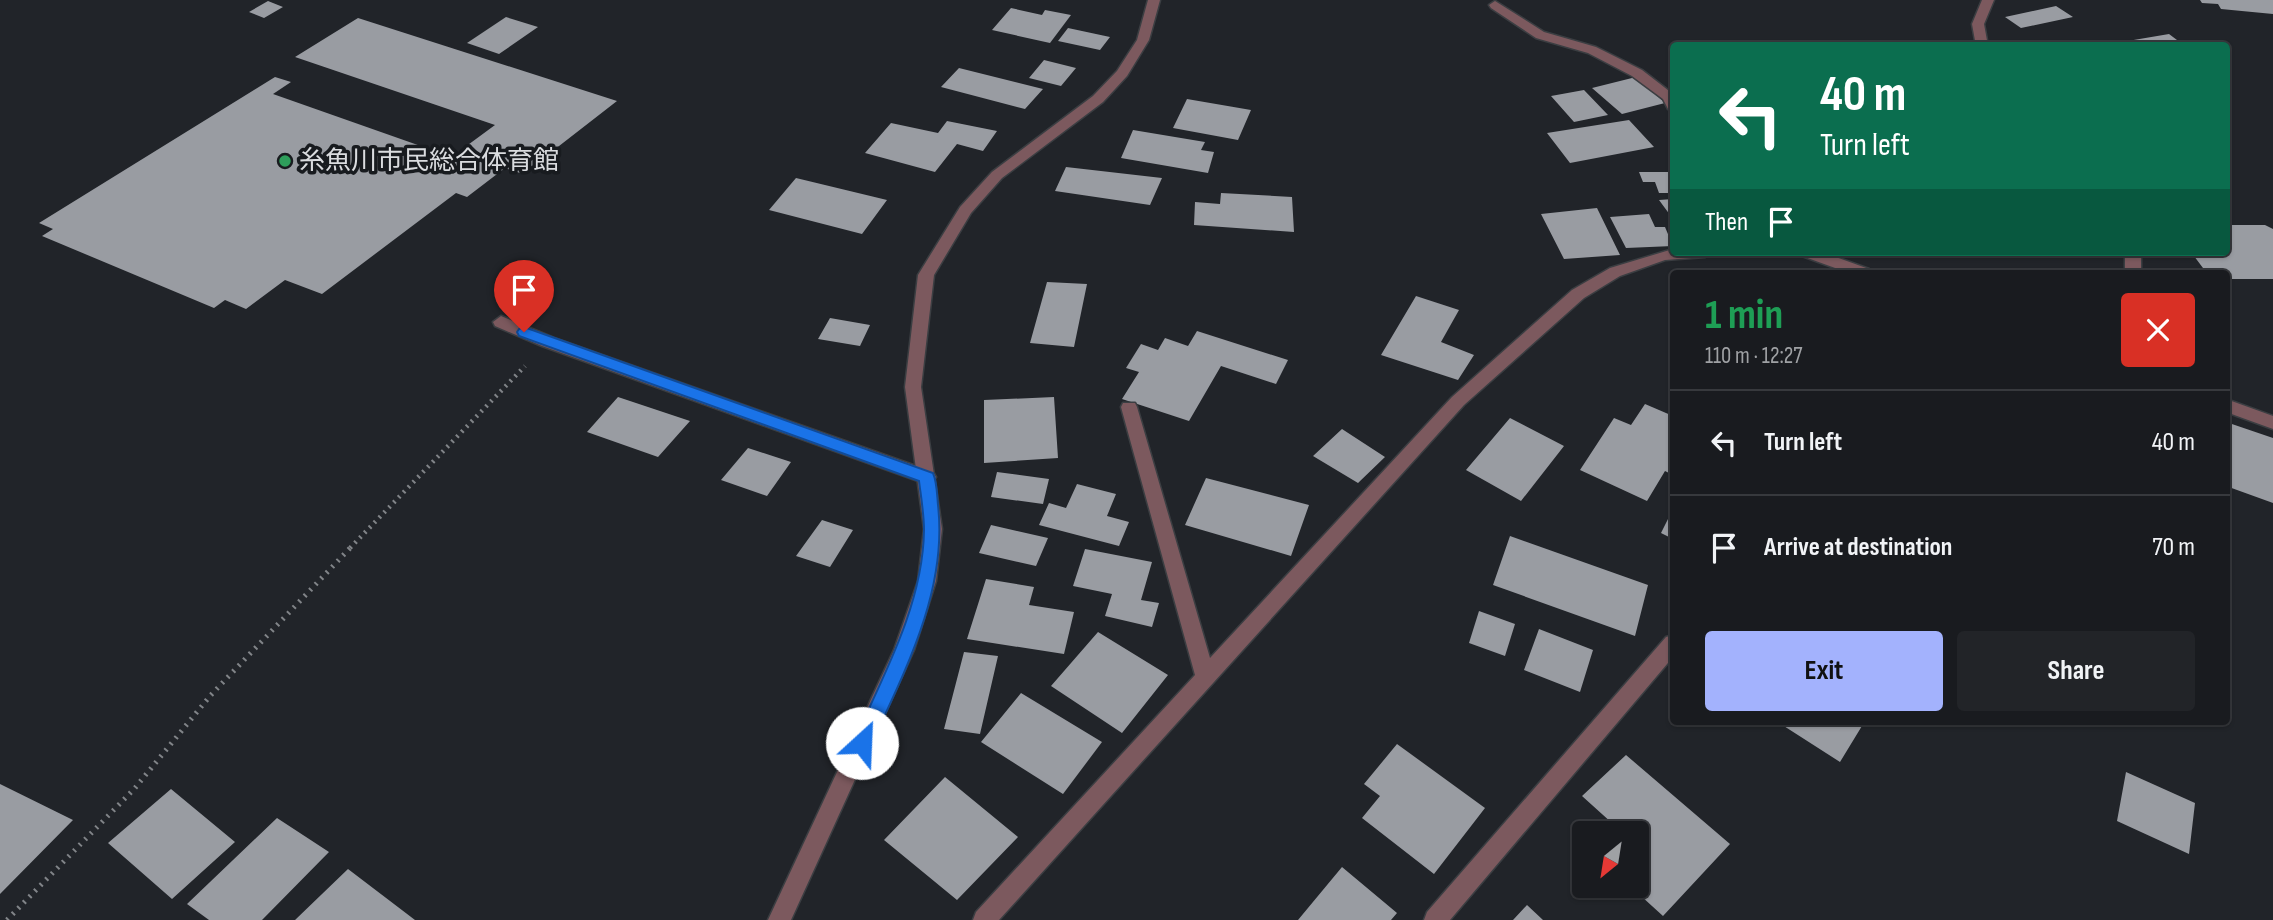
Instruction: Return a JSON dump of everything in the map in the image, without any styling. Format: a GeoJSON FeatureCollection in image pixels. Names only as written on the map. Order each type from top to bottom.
{"type":"FeatureCollection","features":[{"type":"Feature","properties":{"kind":"street"},"geometry":{"type":"LineString","coordinates":[[779,920],[904,650],[926,581],[933,529],[913,387],[926,275],[965,210],[997,175],[1098,99],[1122,73],[1143,40],[1154,0]]}},
{"type":"Feature","properties":{"kind":"street"},"geometry":{"type":"LineString","coordinates":[[1981,42],[1978,24],[1988,0]]}},
{"type":"Feature","properties":{"kind":"street"},"geometry":{"type":"LineString","coordinates":[[1495,5],[1540,35],[1592,50],[1637,73],[1670,101]]}},
{"type":"Feature","properties":{"kind":"street"},"geometry":{"type":"LineString","coordinates":[[984,920],[1458,401],[1578,294],[1615,272],[1670,255]]}},
{"type":"Feature","properties":{"kind":"street"},"geometry":{"type":"LineString","coordinates":[[1818,256],[1856,270]]}},
{"type":"Feature","properties":{"kind":"street"},"geometry":{"type":"LineString","coordinates":[[501,322],[548,342],[927,478]]}},
{"type":"Feature","properties":{"kind":"street"},"geometry":{"type":"LineString","coordinates":[[1129,407],[1206,678]]}},
{"type":"Feature","properties":{"kind":"street"},"geometry":{"type":"LineString","coordinates":[[2230,407],[2273,423]]}},
{"type":"Feature","properties":{"kind":"street"},"geometry":{"type":"LineString","coordinates":[[1435,920],[1670,646]]}},
{"type":"Feature","properties":{"kind":"path"},"geometry":{"type":"LineString","coordinates":[[6,920],[135,788],[210,696],[254,649],[548,342]]}},
{"type":"Feature","properties":{"kind":"building"},"geometry":{"type":"Polygon","coordinates":[[[2200,0],[2273,0],[2273,14],[2221,9],[2218,4],[2202,3],[2200,0]]]}},
{"type":"Feature","properties":{"kind":"building"},"geometry":{"type":"Polygon","coordinates":[[[268,1],[283,7],[264,18],[249,12],[268,1]]]}},
{"type":"Feature","properties":{"kind":"building"},"geometry":{"type":"Polygon","coordinates":[[[2056,6],[2073,17],[2021,28],[2005,17],[2056,6]]]}},
{"type":"Feature","properties":{"kind":"building"},"geometry":{"type":"Polygon","coordinates":[[[1011,8],[1042,15],[1045,10],[1071,15],[1050,43],[992,30],[1011,8]]]}},
{"type":"Feature","properties":{"kind":"building"},"geometry":{"type":"Polygon","coordinates":[[[506,17],[538,27],[499,54],[467,43],[506,17]]]}},
{"type":"Feature","properties":{"kind":"building","name":"糸魚川市民総合体育館"},"geometry":{"type":"Polygon","coordinates":[[[358,18],[617,101],[523,174],[505,168],[467,197],[456,193],[322,294],[285,280],[246,309],[225,300],[214,308],[42,236],[53,229],[39,223],[275,77],[291,82],[273,94],[432,150],[422,157],[442,164],[495,125],[295,57],[358,18]]]}},
{"type":"Feature","properties":{"kind":"building"},"geometry":{"type":"Polygon","coordinates":[[[1068,28],[1110,37],[1100,50],[1058,41],[1068,28]]]}},
{"type":"Feature","properties":{"kind":"building"},"geometry":{"type":"Polygon","coordinates":[[[2169,34],[2180,42],[2122,42],[2169,34]]]}},
{"type":"Feature","properties":{"kind":"building"},"geometry":{"type":"Polygon","coordinates":[[[1044,60],[1076,68],[1061,86],[1029,78],[1044,60]]]}},
{"type":"Feature","properties":{"kind":"building"},"geometry":{"type":"Polygon","coordinates":[[[959,68],[1043,89],[1025,109],[941,87],[959,68]]]}},
{"type":"Feature","properties":{"kind":"building"},"geometry":{"type":"Polygon","coordinates":[[[1636,77],[1665,103],[1622,114],[1592,88],[1636,77]]]}},
{"type":"Feature","properties":{"kind":"building"},"geometry":{"type":"Polygon","coordinates":[[[1584,90],[1608,115],[1574,122],[1551,96],[1584,90]]]}},
{"type":"Feature","properties":{"kind":"building"},"geometry":{"type":"Polygon","coordinates":[[[1187,99],[1251,110],[1238,140],[1173,128],[1187,99]]]}},
{"type":"Feature","properties":{"kind":"building"},"geometry":{"type":"Polygon","coordinates":[[[1629,120],[1654,147],[1570,163],[1547,133],[1629,120]]]}},
{"type":"Feature","properties":{"kind":"building"},"geometry":{"type":"Polygon","coordinates":[[[947,121],[997,131],[983,151],[957,144],[935,172],[865,153],[891,123],[938,133],[947,121]]]}},
{"type":"Feature","properties":{"kind":"building"},"geometry":{"type":"Polygon","coordinates":[[[1133,130],[1205,142],[1201,150],[1214,152],[1208,173],[1121,158],[1133,130]]]}},
{"type":"Feature","properties":{"kind":"building"},"geometry":{"type":"Polygon","coordinates":[[[1066,167],[1162,178],[1150,205],[1055,191],[1066,167]]]}},
{"type":"Feature","properties":{"kind":"building"},"geometry":{"type":"Polygon","coordinates":[[[1639,172],[1670,172],[1670,193],[1659,193],[1655,182],[1643,182],[1639,172]]]}},
{"type":"Feature","properties":{"kind":"building"},"geometry":{"type":"Polygon","coordinates":[[[796,178],[887,200],[862,234],[769,210],[796,178]]]}},
{"type":"Feature","properties":{"kind":"building"},"geometry":{"type":"Polygon","coordinates":[[[1221,193],[1292,197],[1294,232],[1194,225],[1195,202],[1220,204],[1221,193]]]}},
{"type":"Feature","properties":{"kind":"building"},"geometry":{"type":"Polygon","coordinates":[[[1670,199],[1670,215],[1659,200],[1670,199]]]}},
{"type":"Feature","properties":{"kind":"building"},"geometry":{"type":"Polygon","coordinates":[[[1597,208],[1620,255],[1564,259],[1541,214],[1597,208]]]}},
{"type":"Feature","properties":{"kind":"building"},"geometry":{"type":"Polygon","coordinates":[[[1649,214],[1655,227],[1665,227],[1670,246],[1626,248],[1610,217],[1649,214]]]}},
{"type":"Feature","properties":{"kind":"building"},"geometry":{"type":"Polygon","coordinates":[[[2230,225],[2265,225],[2273,229],[2273,279],[2230,279],[2230,270],[2203,268],[2194,256],[2230,256],[2230,225]]]}},
{"type":"Feature","properties":{"kind":"building"},"geometry":{"type":"Polygon","coordinates":[[[1047,282],[1087,284],[1074,347],[1030,343],[1047,282]]]}},
{"type":"Feature","properties":{"kind":"building"},"geometry":{"type":"Polygon","coordinates":[[[1416,296],[1459,310],[1441,342],[1474,355],[1458,380],[1381,355],[1416,296]]]}},
{"type":"Feature","properties":{"kind":"building"},"geometry":{"type":"Polygon","coordinates":[[[830,318],[870,325],[860,346],[818,339],[830,318]]]}},
{"type":"Feature","properties":{"kind":"building"},"geometry":{"type":"Polygon","coordinates":[[[1197,331],[1288,360],[1276,384],[1221,366],[1189,421],[1122,399],[1139,372],[1126,368],[1141,344],[1158,350],[1165,338],[1188,346],[1197,331]]]}},
{"type":"Feature","properties":{"kind":"building"},"geometry":{"type":"Polygon","coordinates":[[[618,397],[690,421],[658,457],[587,432],[618,397]]]}},
{"type":"Feature","properties":{"kind":"building"},"geometry":{"type":"Polygon","coordinates":[[[1054,397],[1058,458],[984,463],[984,400],[1054,397]]]}},
{"type":"Feature","properties":{"kind":"building"},"geometry":{"type":"Polygon","coordinates":[[[1645,404],[1670,415],[1670,474],[1665,471],[1647,501],[1580,470],[1614,418],[1631,425],[1645,404]]]}},
{"type":"Feature","properties":{"kind":"building"},"geometry":{"type":"Polygon","coordinates":[[[1510,418],[1564,446],[1521,501],[1466,470],[1510,418]]]}},
{"type":"Feature","properties":{"kind":"building"},"geometry":{"type":"Polygon","coordinates":[[[2230,423],[2273,438],[2273,503],[2230,487],[2230,423]]]}},
{"type":"Feature","properties":{"kind":"building"},"geometry":{"type":"Polygon","coordinates":[[[1342,429],[1385,457],[1358,483],[1313,456],[1342,429]]]}},
{"type":"Feature","properties":{"kind":"building"},"geometry":{"type":"Polygon","coordinates":[[[748,448],[791,462],[767,496],[721,480],[748,448]]]}},
{"type":"Feature","properties":{"kind":"building"},"geometry":{"type":"Polygon","coordinates":[[[997,472],[1049,479],[1043,504],[991,497],[997,472]]]}},
{"type":"Feature","properties":{"kind":"building"},"geometry":{"type":"Polygon","coordinates":[[[1206,478],[1309,505],[1291,556],[1185,525],[1206,478]]]}},
{"type":"Feature","properties":{"kind":"building"},"geometry":{"type":"Polygon","coordinates":[[[1077,484],[1116,494],[1107,516],[1129,522],[1119,546],[1039,525],[1049,503],[1066,508],[1077,484]]]}},
{"type":"Feature","properties":{"kind":"building"},"geometry":{"type":"Polygon","coordinates":[[[1670,515],[1670,538],[1661,533],[1670,515]]]}},
{"type":"Feature","properties":{"kind":"building"},"geometry":{"type":"Polygon","coordinates":[[[822,520],[853,530],[830,567],[796,556],[822,520]]]}},
{"type":"Feature","properties":{"kind":"building"},"geometry":{"type":"Polygon","coordinates":[[[991,525],[1048,538],[1036,566],[979,553],[991,525]]]}},
{"type":"Feature","properties":{"kind":"building"},"geometry":{"type":"Polygon","coordinates":[[[1510,536],[1648,585],[1635,636],[1493,585],[1510,536]]]}},
{"type":"Feature","properties":{"kind":"building"},"geometry":{"type":"Polygon","coordinates":[[[1085,549],[1152,562],[1141,600],[1159,603],[1152,627],[1105,616],[1112,594],[1073,586],[1085,549]]]}},
{"type":"Feature","properties":{"kind":"building"},"geometry":{"type":"Polygon","coordinates":[[[986,579],[1034,587],[1029,605],[1074,612],[1064,654],[967,639],[986,579]]]}},
{"type":"Feature","properties":{"kind":"building"},"geometry":{"type":"Polygon","coordinates":[[[1479,611],[1515,624],[1505,656],[1469,643],[1479,611]]]}},
{"type":"Feature","properties":{"kind":"building"},"geometry":{"type":"Polygon","coordinates":[[[1539,629],[1593,650],[1580,692],[1524,670],[1539,629]]]}},
{"type":"Feature","properties":{"kind":"building"},"geometry":{"type":"Polygon","coordinates":[[[1098,632],[1168,675],[1122,733],[1051,686],[1098,632]]]}},
{"type":"Feature","properties":{"kind":"building"},"geometry":{"type":"Polygon","coordinates":[[[964,652],[998,656],[980,734],[944,729],[964,652]]]}},
{"type":"Feature","properties":{"kind":"building"},"geometry":{"type":"Polygon","coordinates":[[[1021,693],[1102,742],[1063,794],[981,742],[1021,693]]]}},
{"type":"Feature","properties":{"kind":"building"},"geometry":{"type":"Polygon","coordinates":[[[1782,725],[1863,725],[1840,762],[1782,725]]]}},
{"type":"Feature","properties":{"kind":"building"},"geometry":{"type":"Polygon","coordinates":[[[1397,744],[1485,808],[1434,874],[1362,818],[1380,796],[1364,784],[1397,744]]]}},
{"type":"Feature","properties":{"kind":"building"},"geometry":{"type":"Polygon","coordinates":[[[1626,755],[1730,844],[1663,916],[1643,898],[1649,898],[1649,821],[1610,821],[1582,796],[1626,755]]]}},
{"type":"Feature","properties":{"kind":"building"},"geometry":{"type":"Polygon","coordinates":[[[2126,772],[2195,803],[2189,854],[2117,821],[2126,772]]]}},
{"type":"Feature","properties":{"kind":"building"},"geometry":{"type":"Polygon","coordinates":[[[945,777],[1018,837],[957,900],[884,840],[945,777]]]}},
{"type":"Feature","properties":{"kind":"building"},"geometry":{"type":"Polygon","coordinates":[[[0,784],[73,820],[0,894],[0,784]]]}},
{"type":"Feature","properties":{"kind":"building"},"geometry":{"type":"Polygon","coordinates":[[[171,789],[235,842],[172,899],[108,843],[171,789]]]}},
{"type":"Feature","properties":{"kind":"building"},"geometry":{"type":"Polygon","coordinates":[[[277,818],[329,852],[262,920],[209,920],[187,904],[277,818]]]}},
{"type":"Feature","properties":{"kind":"building"},"geometry":{"type":"Polygon","coordinates":[[[1342,867],[1397,913],[1391,920],[1298,920],[1342,867]]]}},
{"type":"Feature","properties":{"kind":"building"},"geometry":{"type":"Polygon","coordinates":[[[348,869],[415,920],[295,920],[348,869]]]}},
{"type":"Feature","properties":{"kind":"building"},"geometry":{"type":"Polygon","coordinates":[[[1527,905],[1543,920],[1513,920],[1527,905]]]}},
{"type":"Feature","properties":{"kind":"place","name":"糸魚川市民総合体育館"},"geometry":{"type":"Point","coordinates":[285,161]}},
{"type":"Feature","properties":{"kind":"route"},"geometry":{"type":"LineString","coordinates":[[524,332],[927,478],[933,529],[926,581],[904,650],[862,743]]}}]}
